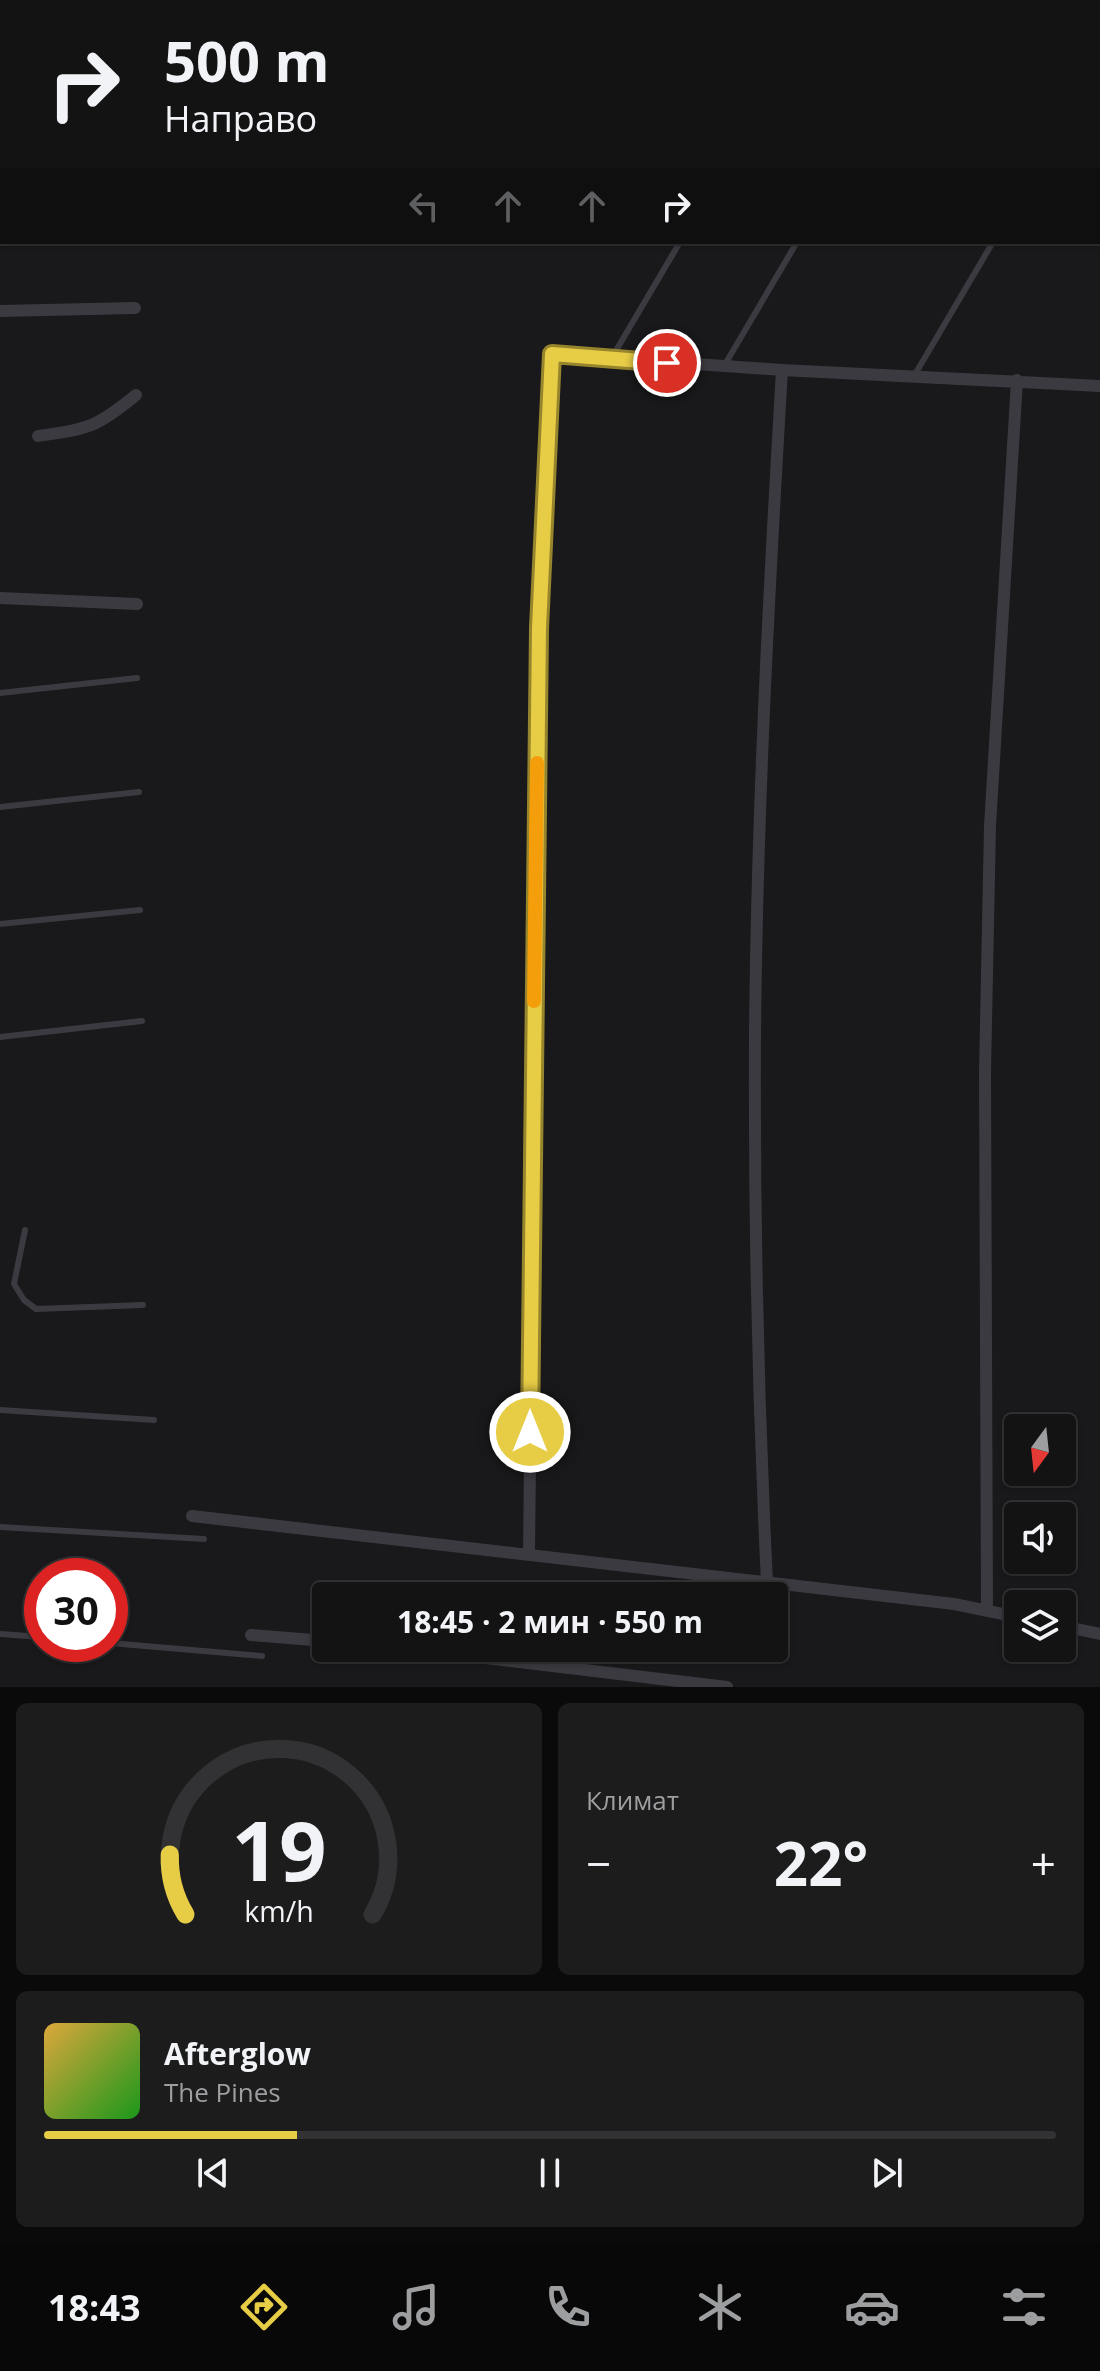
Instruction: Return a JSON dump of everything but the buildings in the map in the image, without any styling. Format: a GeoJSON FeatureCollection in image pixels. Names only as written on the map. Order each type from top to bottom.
{"type":"FeatureCollection","features":[{"type":"Feature","properties":{"kind":"street"},"geometry":{"type":"LineString","coordinates":[[0,311],[135,308]]}},
{"type":"Feature","properties":{"kind":"street"},"geometry":{"type":"LineString","coordinates":[[529,1553],[539,628],[552,354],[782,370],[1100,386]]}},
{"type":"Feature","properties":{"kind":"street"},"geometry":{"type":"LineString","coordinates":[[192,1516],[767,1582],[760,1448],[755,1033],[766,649],[782,370]]}},
{"type":"Feature","properties":{"kind":"street"},"geometry":{"type":"LineString","coordinates":[[987,1611],[985,1072],[989,857],[1017,380]]}},
{"type":"Feature","properties":{"kind":"street"},"geometry":{"type":"LineString","coordinates":[[38,436],[84,430],[109,417],[136,395]]}},
{"type":"Feature","properties":{"kind":"street"},"geometry":{"type":"LineString","coordinates":[[0,598],[137,604]]}},
{"type":"Feature","properties":{"kind":"street"},"geometry":{"type":"LineString","coordinates":[[788,1584],[954,1604],[1004,1614]]}},
{"type":"Feature","properties":{"kind":"street"},"geometry":{"type":"LineString","coordinates":[[1076,1629],[1100,1634]]}},
{"type":"Feature","properties":{"kind":"street"},"geometry":{"type":"LineString","coordinates":[[251,1635],[312,1640]]}},
{"type":"Feature","properties":{"kind":"street"},"geometry":{"type":"LineString","coordinates":[[519,1662],[727,1687]]}},
{"type":"Feature","properties":{"kind":"lane"},"geometry":{"type":"LineString","coordinates":[[611,359],[679,244]]}},
{"type":"Feature","properties":{"kind":"lane"},"geometry":{"type":"LineString","coordinates":[[724,366],[796,244]]}},
{"type":"Feature","properties":{"kind":"lane"},"geometry":{"type":"LineString","coordinates":[[914,376],[992,244]]}},
{"type":"Feature","properties":{"kind":"lane"},"geometry":{"type":"LineString","coordinates":[[0,693],[137,678]]}},
{"type":"Feature","properties":{"kind":"lane"},"geometry":{"type":"LineString","coordinates":[[0,807],[139,792]]}},
{"type":"Feature","properties":{"kind":"lane"},"geometry":{"type":"LineString","coordinates":[[0,924],[140,910]]}},
{"type":"Feature","properties":{"kind":"lane"},"geometry":{"type":"LineString","coordinates":[[0,1037],[142,1021]]}},
{"type":"Feature","properties":{"kind":"lane"},"geometry":{"type":"LineString","coordinates":[[25,1230],[14,1284],[24,1300],[36,1309],[143,1305]]}},
{"type":"Feature","properties":{"kind":"lane"},"geometry":{"type":"LineString","coordinates":[[0,1410],[154,1420]]}},
{"type":"Feature","properties":{"kind":"lane"},"geometry":{"type":"LineString","coordinates":[[0,1527],[204,1539]]}},
{"type":"Feature","properties":{"kind":"lane"},"geometry":{"type":"LineString","coordinates":[[0,1634],[24,1636]]}},
{"type":"Feature","properties":{"kind":"lane"},"geometry":{"type":"LineString","coordinates":[[128,1645],[262,1656]]}},
{"type":"Feature","properties":{"kind":"slow traffic"},"geometry":{"type":"LineString","coordinates":[[534,1001],[537,763]]}},
{"type":"Feature","properties":{"kind":"route"},"geometry":{"type":"LineString","coordinates":[[530,1432],[539,628],[552,354],[667,363]]}}]}
